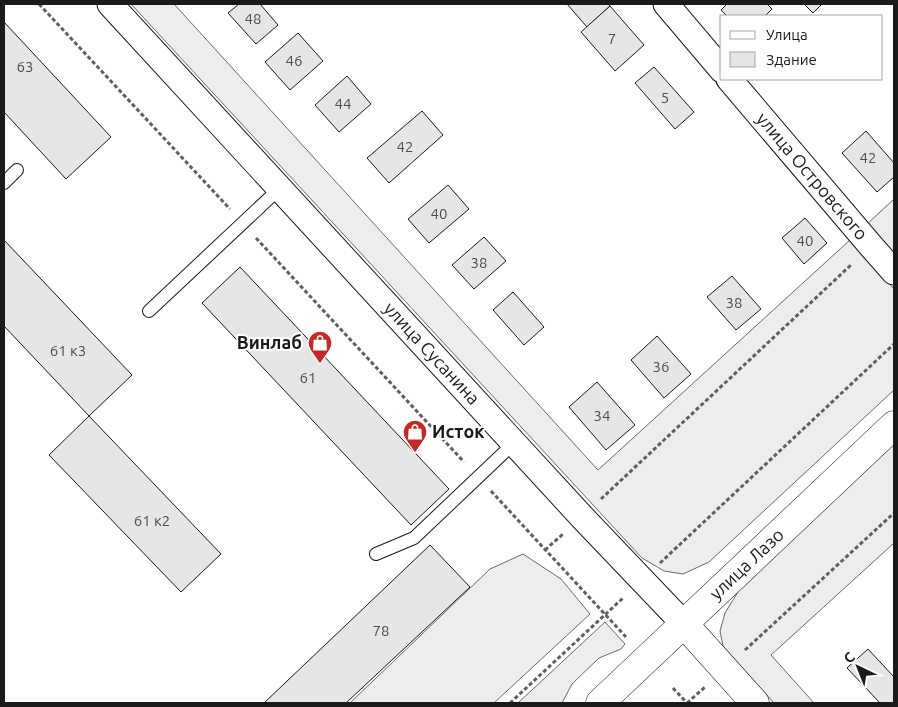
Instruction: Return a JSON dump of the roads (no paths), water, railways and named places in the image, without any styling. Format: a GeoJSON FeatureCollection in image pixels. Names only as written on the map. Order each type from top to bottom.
{"type":"FeatureCollection","features":[{"type":"Feature","properties":{"kind":"main road","name":"улица Лазо"},"geometry":{"type":"LineString","coordinates":[[600,703],[894,425]]}},
{"type":"Feature","properties":{"kind":"main road","name":"улица Сусанина"},"geometry":{"type":"LineString","coordinates":[[684,624],[755,703]]}},
{"type":"Feature","properties":{"kind":"street","name":"улица Сусанина"},"geometry":{"type":"LineString","coordinates":[[110,4],[641,581],[684,624]]}},
{"type":"Feature","properties":{"kind":"street"},"geometry":{"type":"LineString","coordinates":[[672,6],[720,67]]}},
{"type":"Feature","properties":{"kind":"street","name":"улица Островского"},"geometry":{"type":"LineString","coordinates":[[730,80],[894,272]]}},
{"type":"Feature","properties":{"kind":"lane"},"geometry":{"type":"LineString","coordinates":[[4,183],[17,170]]}},
{"type":"Feature","properties":{"kind":"lane"},"geometry":{"type":"LineString","coordinates":[[149,311],[280,188]]}},
{"type":"Feature","properties":{"kind":"lane"},"geometry":{"type":"LineString","coordinates":[[376,554],[414,538],[514,443]]}},
{"type":"Feature","properties":{"kind":"place","name":"Винлаб"},"geometry":{"type":"Point","coordinates":[320,364]}},
{"type":"Feature","properties":{"kind":"place","name":"Исток"},"geometry":{"type":"Point","coordinates":[415,453]}}]}
